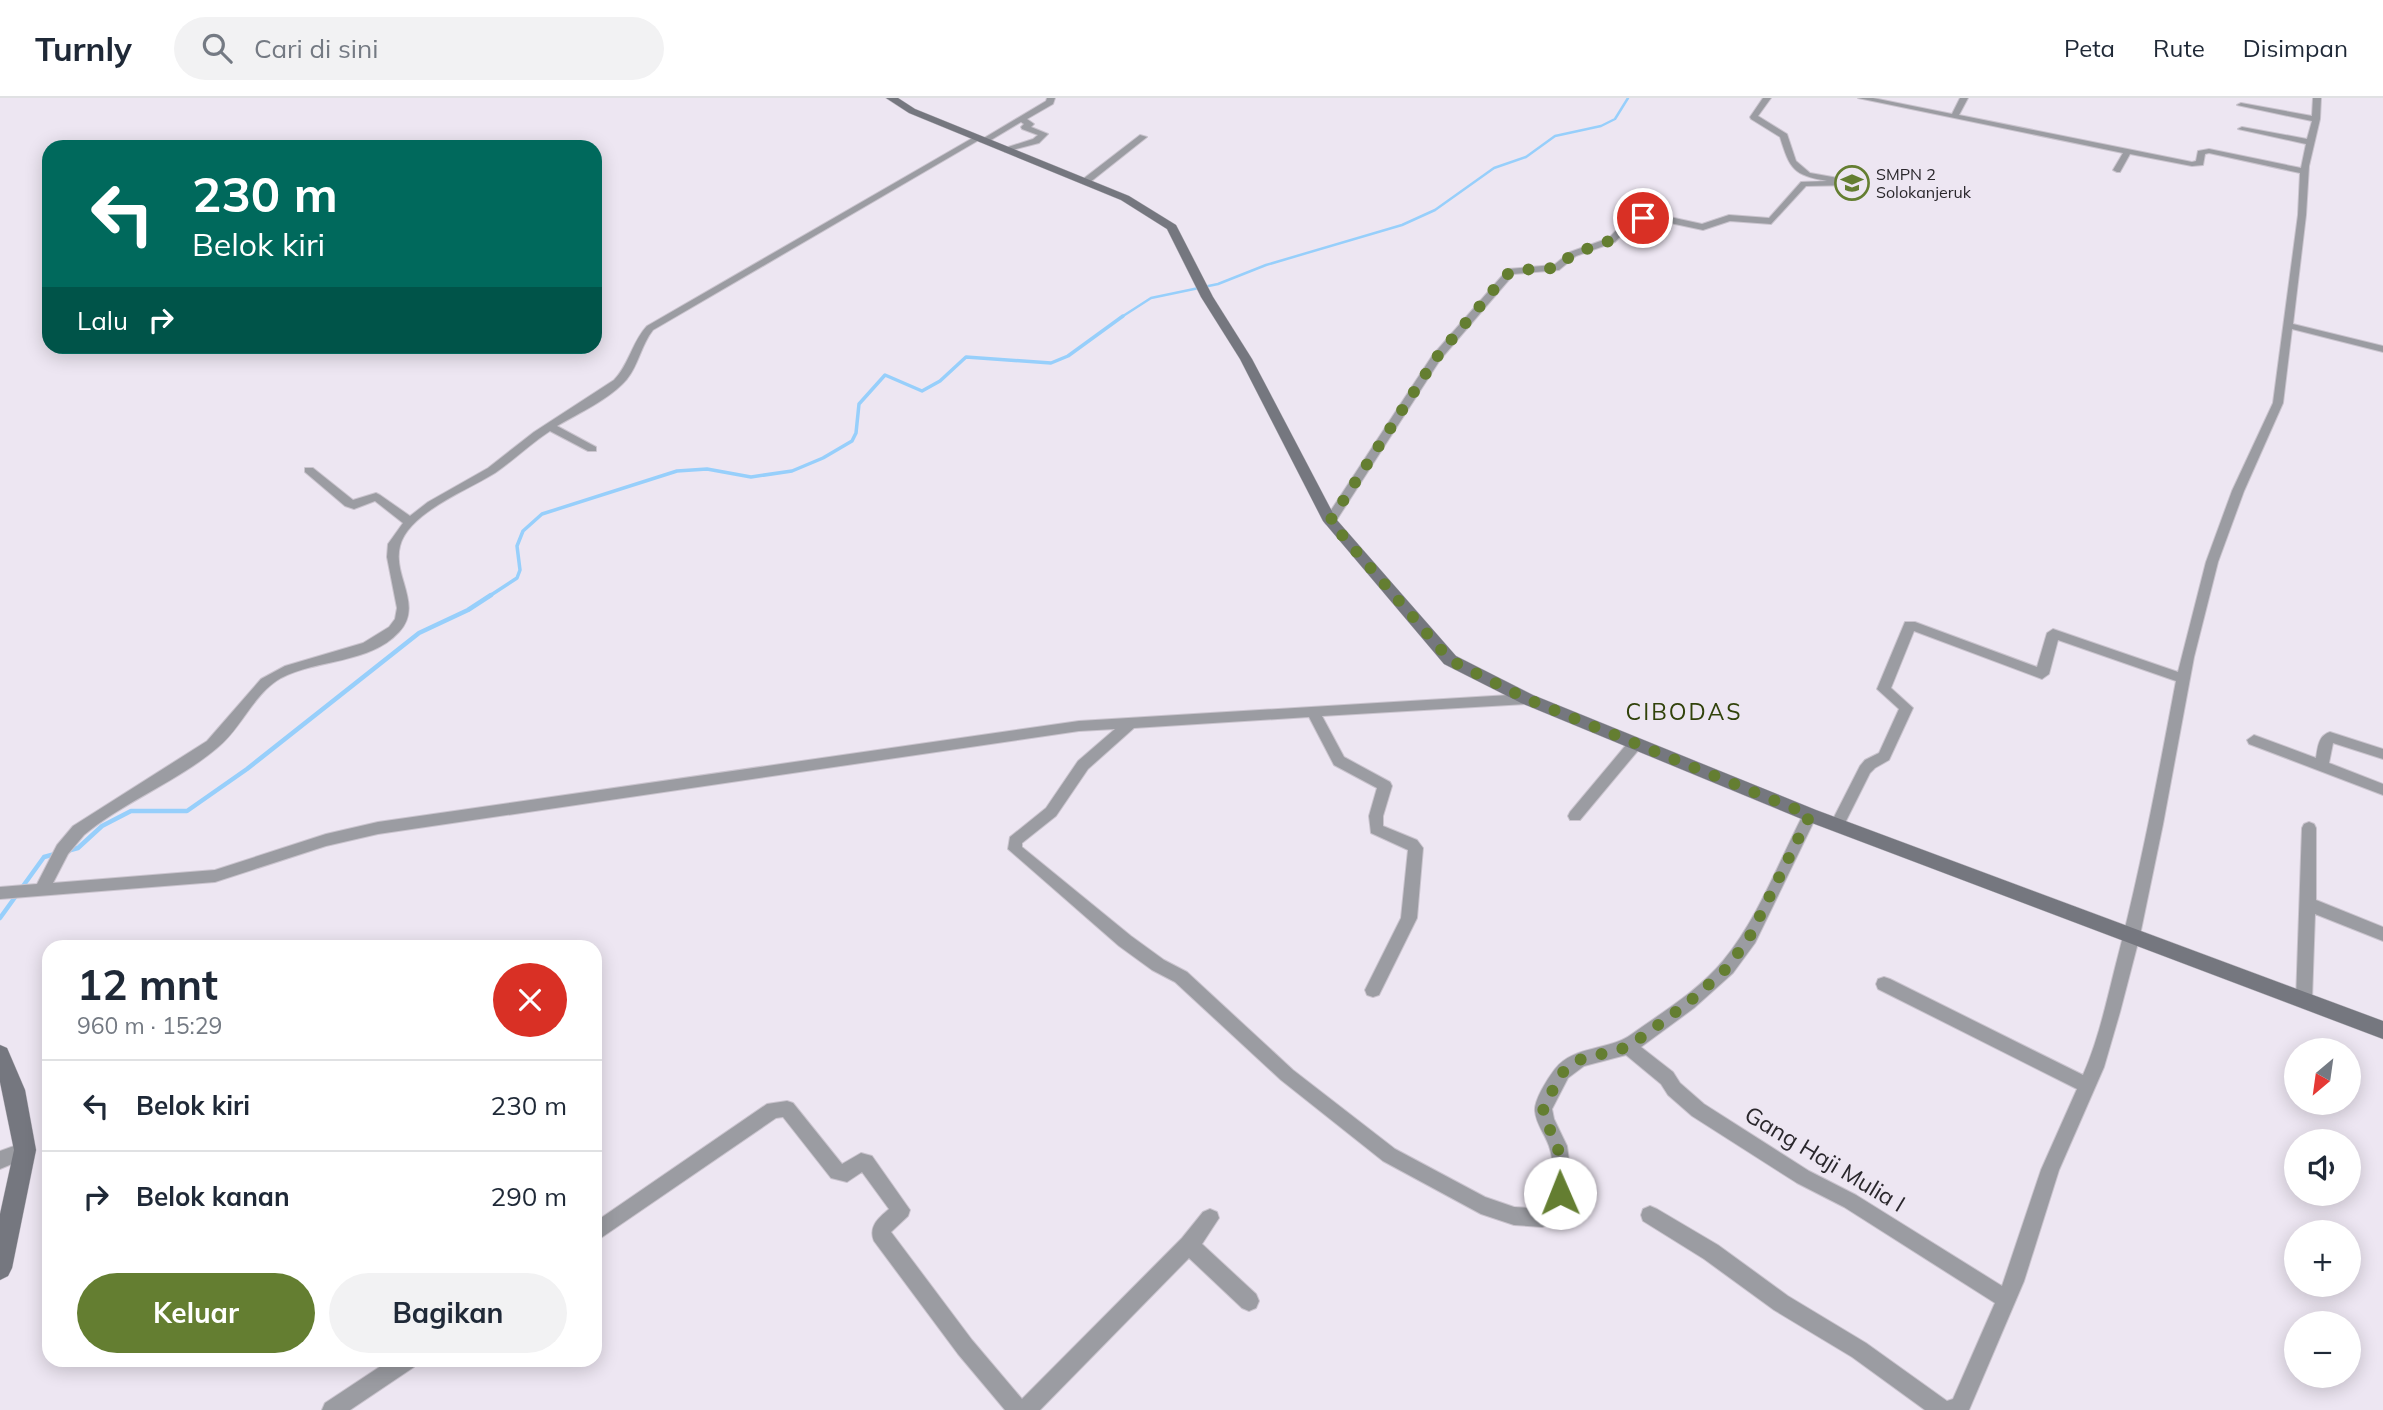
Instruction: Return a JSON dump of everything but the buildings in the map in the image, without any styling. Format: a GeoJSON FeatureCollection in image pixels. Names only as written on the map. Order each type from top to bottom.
{"type":"FeatureCollection","features":[{"type":"Feature","properties":{"kind":"street"},"geometry":{"type":"LineString","coordinates":[[891,98],[912,111],[1139,205],[1171,227],[1204,291],[1247,359],[1330,521],[1441,652],[1467,670],[1527,699],[1810,815],[2383,1030]]}},
{"type":"Feature","properties":{"kind":"street"},"geometry":{"type":"LineString","coordinates":[[1008,150],[1036,141],[1044,134],[1025,127],[1030,124],[1022,119],[1050,102],[1051,98]]}},
{"type":"Feature","properties":{"kind":"street"},"geometry":{"type":"LineString","coordinates":[[1330,521],[1436,358],[1511,271],[1556,268],[1573,254],[1612,240],[1626,225],[1643,218],[1664,218],[1703,226],[1729,218],[1771,221],[1804,184],[1852,183],[1807,175],[1792,162],[1784,136],[1754,117],[1767,98]]}},
{"type":"Feature","properties":{"kind":"street"},"geometry":{"type":"LineString","coordinates":[[1862,98],[2196,164],[2202,160],[2201,153],[2209,151],[2305,171]]}},
{"type":"Feature","properties":{"kind":"street"},"geometry":{"type":"LineString","coordinates":[[1955,117],[1964,98]]}},
{"type":"Feature","properties":{"kind":"street"},"geometry":{"type":"LineString","coordinates":[[1951,1410],[1960,1406],[2006,1298],[2050,1170],[2087,1086],[2112,1012],[2132,935],[2183,678],[2211,562],[2238,491],[2278,403],[2302,215],[2305,171],[2316,119],[2317,98]]}},
{"type":"Feature","properties":{"kind":"street"},"geometry":{"type":"LineString","coordinates":[[2241,105],[2316,119]]}},
{"type":"Feature","properties":{"kind":"street"},"geometry":{"type":"LineString","coordinates":[[42,889],[63,849],[81,828],[212,745],[253,693],[266,681],[300,665],[375,644],[393,631],[402,619],[405,605],[395,576],[392,553],[398,535],[433,502],[491,471],[620,380],[639,340],[650,328],[980,139],[1018,121]]}},
{"type":"Feature","properties":{"kind":"street"},"geometry":{"type":"LineString","coordinates":[[2242,128],[2309,142]]}},
{"type":"Feature","properties":{"kind":"street"},"geometry":{"type":"LineString","coordinates":[[1086,181],[1143,137]]}},
{"type":"Feature","properties":{"kind":"street"},"geometry":{"type":"LineString","coordinates":[[2117,170],[2127,152]]}},
{"type":"Feature","properties":{"kind":"street"},"geometry":{"type":"LineString","coordinates":[[2287,325],[2383,349]]}},
{"type":"Feature","properties":{"kind":"street"},"geometry":{"type":"LineString","coordinates":[[550,427],[593,449]]}},
{"type":"Feature","properties":{"kind":"street"},"geometry":{"type":"LineString","coordinates":[[309,470],[349,503],[354,505],[376,497],[410,522]]}},
{"type":"Feature","properties":{"kind":"street"},"geometry":{"type":"LineString","coordinates":[[1837,825],[1865,770],[1884,756],[1906,708],[1884,690],[1910,625],[2042,674],[2053,633],[2183,678]]}},
{"type":"Feature","properties":{"kind":"street"},"geometry":{"type":"LineString","coordinates":[[0,893],[205,877],[326,840],[378,828],[615,796],[975,740],[1133,721],[1527,699]]}},
{"type":"Feature","properties":{"kind":"street"},"geometry":{"type":"LineString","coordinates":[[1314,712],[1339,761],[1385,786],[1375,822],[1376,829],[1416,848],[1409,918],[1373,990]]}},
{"type":"Feature","properties":{"kind":"street"},"geometry":{"type":"LineString","coordinates":[[1133,721],[1083,765],[1051,812],[1015,841],[1015,849],[1125,941],[1158,965],[1181,977],[1287,1075],[1389,1154],[1481,1205],[1514,1216],[1542,1218],[1551,1215],[1560,1193],[1558,1146],[1545,1120],[1543,1108],[1568,1067],[1579,1060],[1628,1047],[1688,1003],[1727,968],[1749,938],[1810,815]]}},
{"type":"Feature","properties":{"kind":"street"},"geometry":{"type":"LineString","coordinates":[[2322,767],[2327,739],[2330,737],[2383,754]]}},
{"type":"Feature","properties":{"kind":"street"},"geometry":{"type":"LineString","coordinates":[[2254,740],[2383,790]]}},
{"type":"Feature","properties":{"kind":"street"},"geometry":{"type":"LineString","coordinates":[[1575,816],[1636,743]]}},
{"type":"Feature","properties":{"kind":"street"},"geometry":{"type":"LineString","coordinates":[[2304,1000],[2309,828]]}},
{"type":"Feature","properties":{"kind":"street"},"geometry":{"type":"LineString","coordinates":[[2308,904],[2383,934]]}},
{"type":"Feature","properties":{"kind":"street"},"geometry":{"type":"LineString","coordinates":[[1884,984],[2087,1086]]}},
{"type":"Feature","properties":{"kind":"street","name":"Gang Haji Mulia I"},"geometry":{"type":"LineString","coordinates":[[1628,1047],[1667,1078],[1674,1089],[1698,1110],[1803,1177],[1850,1201],[2006,1298]]}},
{"type":"Feature","properties":{"kind":"street"},"geometry":{"type":"LineString","coordinates":[[0,1055],[14,1090],[14,1154],[0,1268]]}},
{"type":"Feature","properties":{"kind":"street"},"geometry":{"type":"LineString","coordinates":[[602,1228],[773,1110],[788,1109],[837,1172],[847,1173],[861,1162],[866,1163],[901,1210],[882,1228],[881,1234],[965,1347],[1018,1410]]}},
{"type":"Feature","properties":{"kind":"street"},"geometry":{"type":"LineString","coordinates":[[1650,1214],[1711,1252],[1781,1303],[1859,1350],[1942,1410]]}},
{"type":"Feature","properties":{"kind":"street"},"geometry":{"type":"LineString","coordinates":[[1026,1410],[1189,1245],[1210,1218]]}},
{"type":"Feature","properties":{"kind":"street"},"geometry":{"type":"LineString","coordinates":[[1189,1245],[1249,1301]]}},
{"type":"Feature","properties":{"kind":"street"},"geometry":{"type":"LineString","coordinates":[[332,1410],[396,1367]]}},
{"type":"Feature","properties":{"kind":"waterway"},"geometry":{"type":"LineString","coordinates":[[1122,317],[1151,298],[1218,284],[1266,265],[1402,225],[1435,210],[1494,168],[1526,157],[1555,136],[1601,126],[1615,119],[1628,98]]}},
{"type":"Feature","properties":{"kind":"waterway"},"geometry":{"type":"LineString","coordinates":[[488,597],[517,578],[520,570],[517,546],[523,531],[542,514],[677,471],[707,469],[751,477],[792,471],[823,458],[852,441],[856,433],[859,404],[885,375],[922,391],[940,381],[966,357],[1051,363],[1068,356],[1122,317]]}},
{"type":"Feature","properties":{"kind":"waterway"},"geometry":{"type":"LineString","coordinates":[[67,851],[78,848],[102,826],[131,811],[187,811],[247,769],[419,633],[468,610],[491,595]]}},
{"type":"Feature","properties":{"kind":"waterway"},"geometry":{"type":"LineString","coordinates":[[0,918],[44,857],[55,854]]}},
{"type":"Feature","properties":{"kind":"place","name":"SMPN 2 Solokanjeruk"},"geometry":{"type":"Point","coordinates":[1852,183]}},
{"type":"Feature","properties":{"kind":"district","name":"CIBODAS"},"geometry":{"type":"Point","coordinates":[1684,712]}},
{"type":"Feature","properties":{"kind":"route"},"geometry":{"type":"LineString","coordinates":[[1560,1193],[1558,1146],[1545,1120],[1543,1108],[1562,1073],[1579,1060],[1628,1047],[1688,1003],[1727,968],[1749,938],[1810,815],[1527,699],[1450,660],[1330,521],[1436,358],[1506,275],[1516,270],[1552,270],[1566,262],[1573,254],[1616,238],[1626,225],[1643,218]]}}]}
